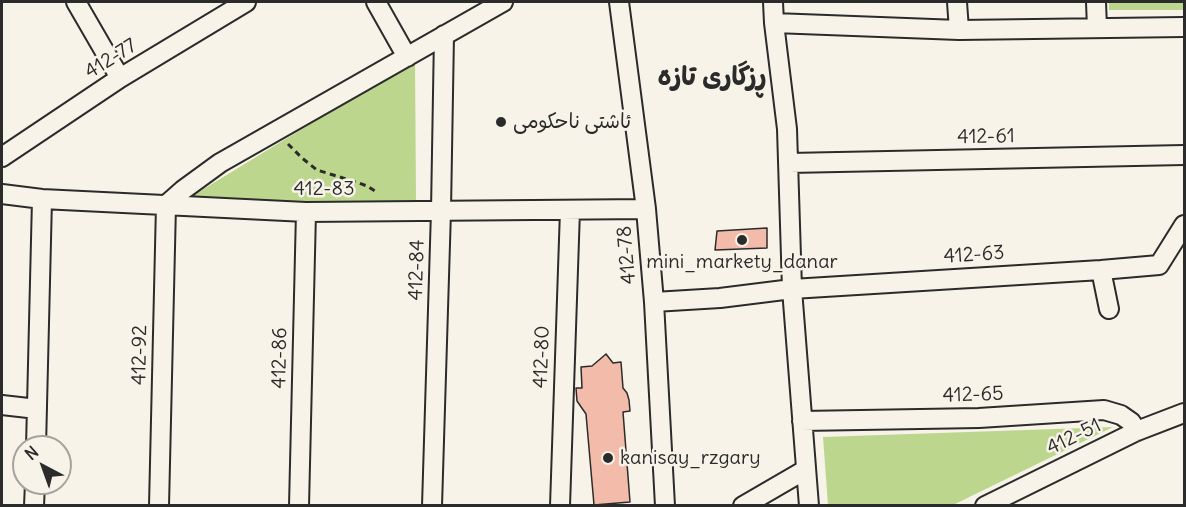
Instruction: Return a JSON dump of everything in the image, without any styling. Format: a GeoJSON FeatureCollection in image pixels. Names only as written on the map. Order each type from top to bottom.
{"type":"FeatureCollection","features":[{"type":"Feature","properties":{"kind":"street"},"geometry":{"type":"LineString","coordinates":[[76,2],[120,78]]}},
{"type":"Feature","properties":{"kind":"street","name":"412-77"},"geometry":{"type":"LineString","coordinates":[[2,157],[120,78],[246,2]]}},
{"type":"Feature","properties":{"kind":"street"},"geometry":{"type":"LineString","coordinates":[[376,2],[407,57]]}},
{"type":"Feature","properties":{"kind":"street"},"geometry":{"type":"LineString","coordinates":[[166,205],[220,163],[503,2]]}},
{"type":"Feature","properties":{"kind":"street","name":"412-78"},"geometry":{"type":"LineString","coordinates":[[619,2],[646,209],[654,302],[665,506]]}},
{"type":"Feature","properties":{"kind":"street"},"geometry":{"type":"LineString","coordinates":[[773,2],[787,129],[792,289],[809,506]]}},
{"type":"Feature","properties":{"kind":"street"},"geometry":{"type":"LineString","coordinates":[[957,2],[959,30]]}},
{"type":"Feature","properties":{"kind":"street"},"geometry":{"type":"LineString","coordinates":[[1096,2],[1097,28]]}},
{"type":"Feature","properties":{"kind":"street"},"geometry":{"type":"LineString","coordinates":[[774,22],[959,30],[1185,27]]}},
{"type":"Feature","properties":{"kind":"street","name":"412-84"},"geometry":{"type":"LineString","coordinates":[[432,506],[444,35]]}},
{"type":"Feature","properties":{"kind":"street","name":"412-61"},"geometry":{"type":"LineString","coordinates":[[789,163],[1185,155]]}},
{"type":"Feature","properties":{"kind":"street","name":"412-83"},"geometry":{"type":"LineString","coordinates":[[2,194],[42,199],[306,212],[646,209]]}},
{"type":"Feature","properties":{"kind":"street"},"geometry":{"type":"LineString","coordinates":[[36,435],[42,199]]}},
{"type":"Feature","properties":{"kind":"street","name":"412-92"},"geometry":{"type":"LineString","coordinates":[[159,506],[166,205]]}},
{"type":"Feature","properties":{"kind":"street","name":"412-80"},"geometry":{"type":"LineString","coordinates":[[560,506],[570,210]]}},
{"type":"Feature","properties":{"kind":"street","name":"412-86"},"geometry":{"type":"LineString","coordinates":[[299,506],[306,212]]}},
{"type":"Feature","properties":{"kind":"street","name":"412-63"},"geometry":{"type":"LineString","coordinates":[[792,289],[1159,265],[1185,225]]}},
{"type":"Feature","properties":{"kind":"street"},"geometry":{"type":"LineString","coordinates":[[1101,270],[1109,309]]}},
{"type":"Feature","properties":{"kind":"street"},"geometry":{"type":"LineString","coordinates":[[654,302],[720,298],[792,289]]}},
{"type":"Feature","properties":{"kind":"street"},"geometry":{"type":"LineString","coordinates":[[2,405],[37,409]]}},
{"type":"Feature","properties":{"kind":"street","name":"412-65"},"geometry":{"type":"LineString","coordinates":[[802,422],[979,418],[1104,410],[1121,415],[1131,422],[1137,431]]}},
{"type":"Feature","properties":{"kind":"street","name":"412-51"},"geometry":{"type":"LineString","coordinates":[[985,506],[1137,431],[1185,412]]}},
{"type":"Feature","properties":{"kind":"street"},"geometry":{"type":"LineString","coordinates":[[743,506],[806,470]]}},
{"type":"Feature","properties":{"kind":"path"},"geometry":{"type":"LineString","coordinates":[[276,131],[316,170],[367,186],[376,192],[382,200],[383,212]]}},
{"type":"Feature","properties":{"kind":"green space"},"geometry":{"type":"Polygon","coordinates":[[[1109,2],[1184,2],[1184,10],[1109,10],[1109,2]]]}},
{"type":"Feature","properties":{"kind":"green space"},"geometry":{"type":"Polygon","coordinates":[[[415,60],[416,201],[184,201],[415,60]]]}},
{"type":"Feature","properties":{"kind":"green space"},"geometry":{"type":"Polygon","coordinates":[[[1113,427],[953,505],[828,505],[823,437],[1113,427]]]}},
{"type":"Feature","properties":{"kind":"building","name":"mini_markety_danar"},"geometry":{"type":"Polygon","coordinates":[[[767,228],[767,248],[715,250],[717,231],[767,228]]]}},
{"type":"Feature","properties":{"kind":"building","name":"kanisay_rzgary"},"geometry":{"type":"Polygon","coordinates":[[[606,354],[613,363],[621,362],[623,388],[629,400],[630,411],[623,412],[630,502],[594,505],[586,414],[577,401],[576,388],[582,388],[581,367],[592,366],[606,354]]]}},
{"type":"Feature","properties":{"kind":"place","name":"ئاشتی ناحکومی"},"geometry":{"type":"Point","coordinates":[501,122]}},
{"type":"Feature","properties":{"kind":"place","name":"mini_markety_danar"},"geometry":{"type":"Point","coordinates":[742,240]}},
{"type":"Feature","properties":{"kind":"place","name":"kanisay_rzgary"},"geometry":{"type":"Point","coordinates":[608,458]}},
{"type":"Feature","properties":{"kind":"district","name":"ڕزگاری تازە"},"geometry":{"type":"Point","coordinates":[712,78]}}]}
